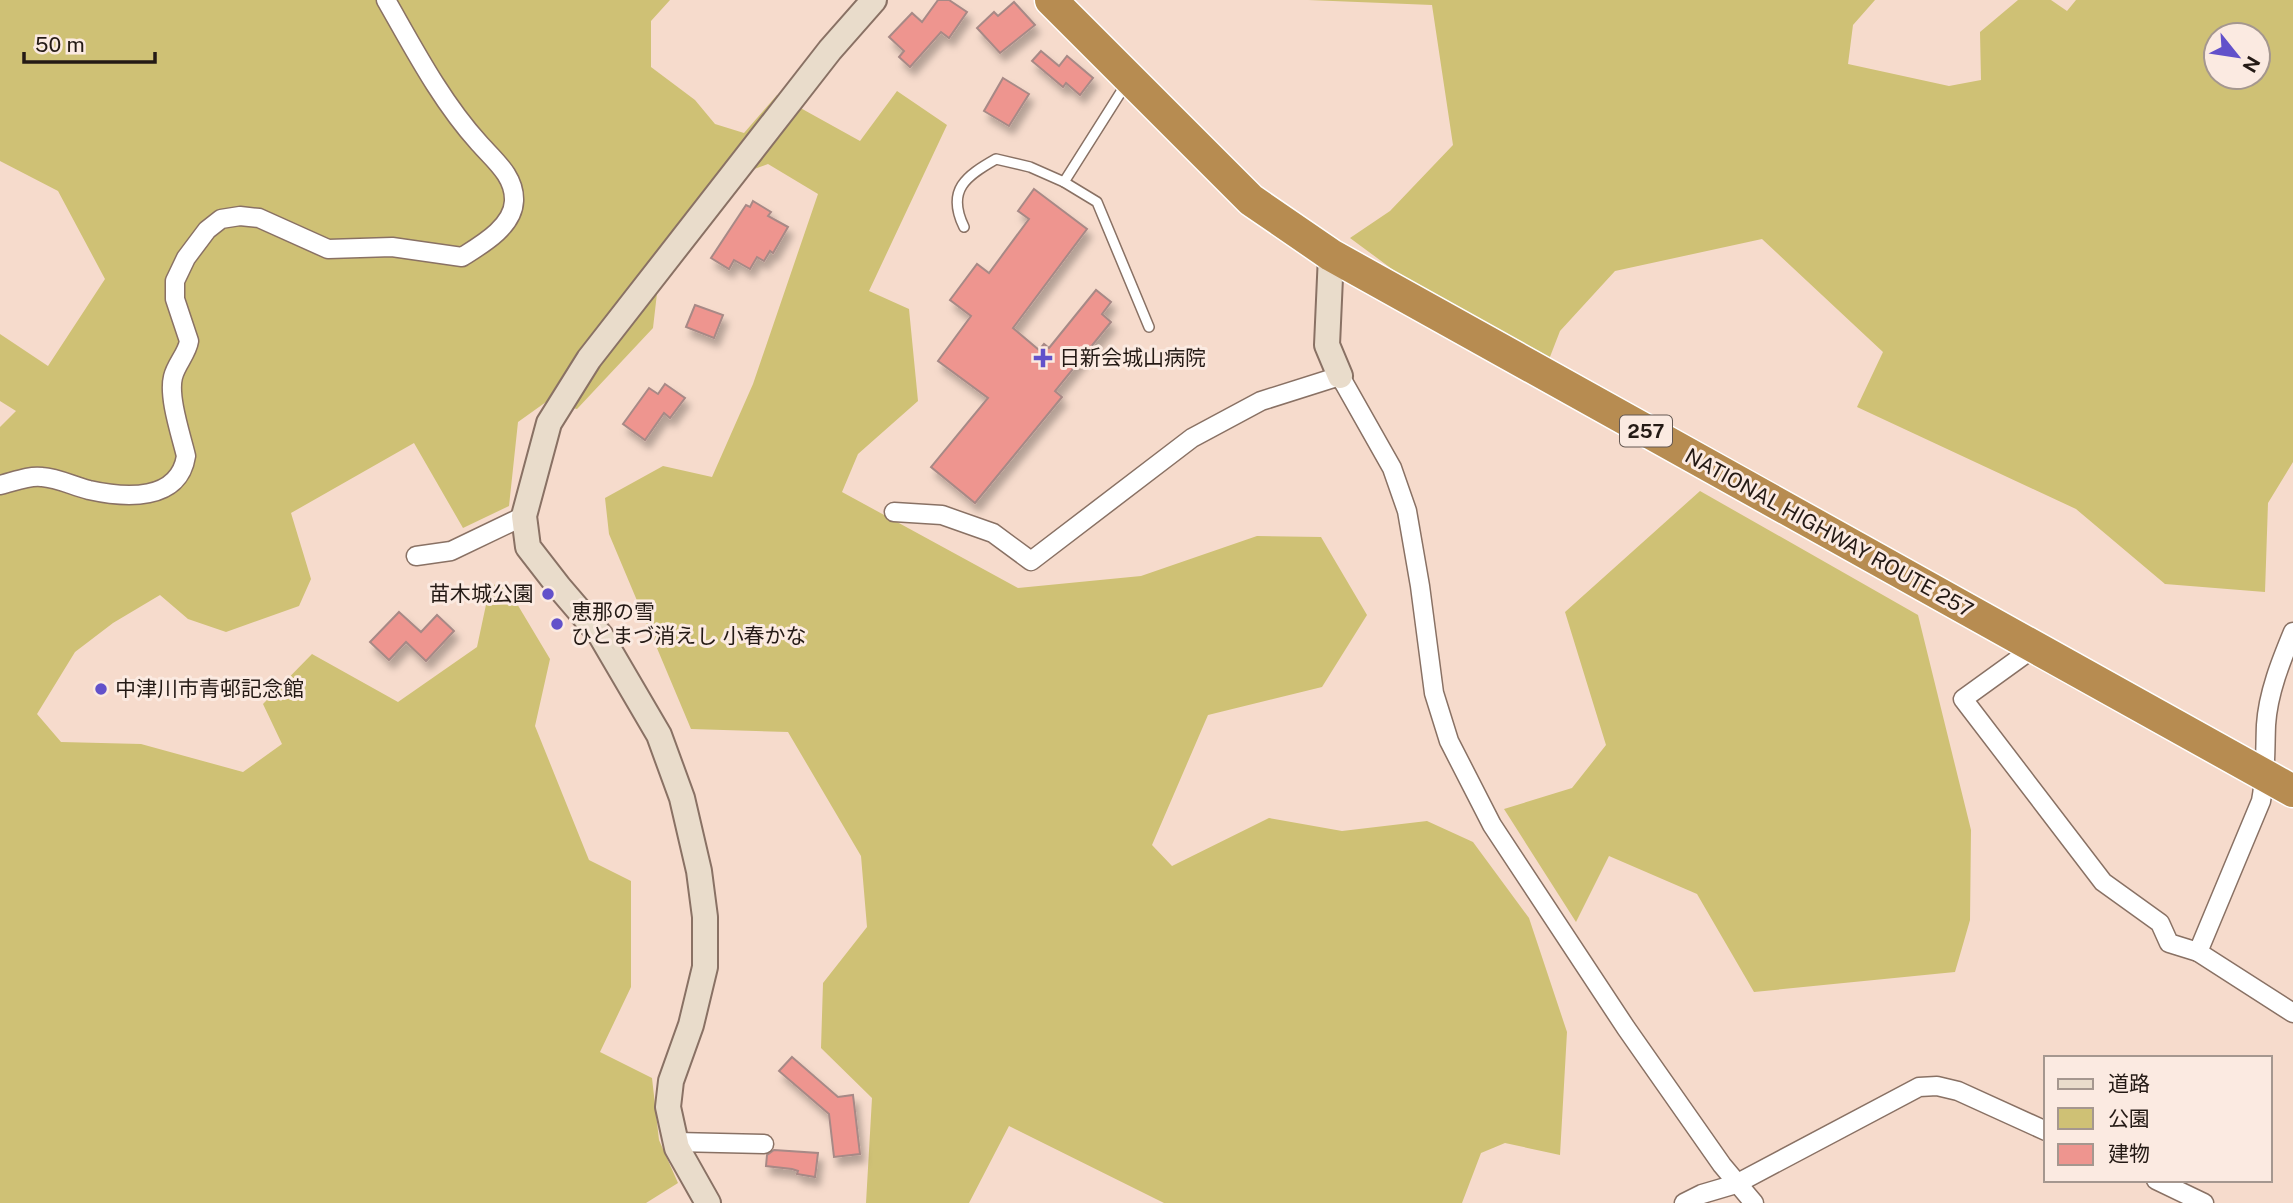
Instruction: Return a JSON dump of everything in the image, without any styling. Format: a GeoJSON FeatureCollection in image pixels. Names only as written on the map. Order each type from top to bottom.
{"type":"FeatureCollection","features":[{"type":"Feature","properties":{"kind":"highway","name":"NATIONAL HIGHWAY ROUTE 257"},"geometry":{"type":"LineString","coordinates":[[1051,0],[1251,200],[1331,255],[2293,791]]}},
{"type":"Feature","properties":{"kind":"street"},"geometry":{"type":"LineString","coordinates":[[0,485],[38,476],[88,490],[114,494],[144,494],[165,489],[177,480],[186,456],[171,387],[174,373],[189,341],[175,299],[175,281],[186,258],[206,230],[221,219],[240,216],[259,218],[328,249],[392,247],[462,257],[495,236],[514,204],[513,188],[494,158],[468,131],[427,71],[386,0]]}},
{"type":"Feature","properties":{"kind":"street"},"geometry":{"type":"LineString","coordinates":[[708,1203],[677,1148],[668,1107],[671,1081],[691,1025],[705,967],[705,917],[699,872],[682,798],[659,735],[601,636],[528,547],[524,516],[550,424],[589,359],[830,50],[874,0]]}},
{"type":"Feature","properties":{"kind":"street"},"geometry":{"type":"LineString","coordinates":[[1331,255],[1327,345],[1340,376],[1392,468],[1407,510],[1434,693],[1449,741],[1492,825],[1626,1028],[1736,1184],[1754,1203]]}},
{"type":"Feature","properties":{"kind":"street"},"geometry":{"type":"LineString","coordinates":[[894,512],[942,515],[993,533],[1031,561],[1192,438],[1261,401],[1340,376]]}},
{"type":"Feature","properties":{"kind":"street"},"geometry":{"type":"LineString","coordinates":[[416,555],[451,551],[524,516]]}},
{"type":"Feature","properties":{"kind":"street"},"geometry":{"type":"LineString","coordinates":[[2198,952],[2262,801],[2266,776],[2266,722],[2279,668],[2293,632]]}},
{"type":"Feature","properties":{"kind":"street"},"geometry":{"type":"LineString","coordinates":[[2035,647],[1963,699],[2103,882],[2160,923],[2169,943],[2198,952],[2293,1013]]}},
{"type":"Feature","properties":{"kind":"street"},"geometry":{"type":"LineString","coordinates":[[1684,1203],[1702,1194],[1736,1184],[1919,1087],[1937,1086],[1958,1091],[2044,1130]]}},
{"type":"Feature","properties":{"kind":"street"},"geometry":{"type":"LineString","coordinates":[[676,1142],[764,1144]]}},
{"type":"Feature","properties":{"kind":"street"},"geometry":{"type":"LineString","coordinates":[[2160,1182],[2204,1203]]}},
{"type":"Feature","properties":{"kind":"lane"},"geometry":{"type":"LineString","coordinates":[[1064,182],[1129,79]]}},
{"type":"Feature","properties":{"kind":"lane"},"geometry":{"type":"LineString","coordinates":[[964,226],[957,213],[958,194],[971,173],[996,159],[1030,167],[1064,182],[1097,202],[1149,327]]}},
{"type":"Feature","properties":{"kind":"green space"},"geometry":{"type":"Polygon","coordinates":[[[0,0],[670,0],[651,21],[651,67],[695,100],[715,124],[744,133],[777,95],[860,141],[897,91],[947,125],[869,291],[909,309],[918,401],[858,454],[842,492],[1018,588],[1141,576],[1257,536],[1321,537],[1367,615],[1322,687],[1208,715],[1152,845],[1172,866],[1269,818],[1342,831],[1427,821],[1473,842],[1529,918],[1567,1032],[1560,1155],[1505,1143],[1481,1153],[1462,1203],[1164,1203],[1009,1126],[969,1203],[866,1203],[872,1098],[821,1048],[823,983],[867,927],[861,856],[788,732],[691,729],[609,534],[605,498],[663,466],[712,477],[753,384],[818,194],[768,164],[715,183],[662,250],[653,328],[577,409],[546,402],[518,422],[509,506],[463,528],[414,443],[291,513],[311,579],[299,606],[226,632],[188,619],[160,595],[113,623],[75,652],[37,714],[61,742],[141,744],[243,772],[282,744],[263,704],[312,654],[398,702],[477,647],[490,586],[504,582],[550,659],[535,726],[589,860],[631,881],[631,987],[600,1052],[652,1078],[659,1140],[678,1183],[646,1203],[0,1203],[0,427],[16,411],[0,401],[0,334],[48,366],[105,279],[58,191],[0,161],[0,0]]]}},
{"type":"Feature","properties":{"kind":"green space"},"geometry":{"type":"Polygon","coordinates":[[[1308,0],[1875,0],[1853,25],[1848,64],[1949,86],[1981,80],[1980,32],[2018,0],[2051,0],[2067,11],[2076,0],[2293,0],[2293,462],[2268,503],[2265,592],[2165,584],[2076,509],[1857,407],[1883,352],[1762,239],[1615,271],[1560,331],[1548,362],[1438,303],[1350,238],[1390,211],[1453,145],[1432,5],[1308,0]]]}},
{"type":"Feature","properties":{"kind":"green space"},"geometry":{"type":"Polygon","coordinates":[[[1700,491],[1918,615],[1971,830],[1970,920],[1955,972],[1754,992],[1697,894],[1609,856],[1576,922],[1504,809],[1572,788],[1606,745],[1565,612],[1700,491]]]}},
{"type":"Feature","properties":{"kind":"building"},"geometry":{"type":"Polygon","coordinates":[[[938,0],[949,0],[967,12],[949,38],[941,32],[910,67],[899,57],[904,51],[889,37],[912,13],[922,22],[938,0]]]}},
{"type":"Feature","properties":{"kind":"building"},"geometry":{"type":"Polygon","coordinates":[[[1014,2],[1035,25],[1000,53],[977,28],[994,12],[998,16],[1014,2]]]}},
{"type":"Feature","properties":{"kind":"building"},"geometry":{"type":"Polygon","coordinates":[[[1041,51],[1059,66],[1067,56],[1093,78],[1080,95],[1066,83],[1063,87],[1032,61],[1041,51]]]}},
{"type":"Feature","properties":{"kind":"building"},"geometry":{"type":"Polygon","coordinates":[[[1003,78],[1029,94],[1009,126],[984,111],[1003,78]]]}},
{"type":"Feature","properties":{"kind":"building"},"geometry":{"type":"Polygon","coordinates":[[[1034,189],[1087,229],[1013,328],[1039,350],[1044,344],[1049,348],[1096,290],[1111,302],[1102,314],[1111,322],[1055,391],[1062,397],[975,503],[931,467],[988,398],[938,361],[971,316],[950,300],[977,264],[989,273],[1029,219],[1018,211],[1034,189]]]}},
{"type":"Feature","properties":{"kind":"building"},"geometry":{"type":"Polygon","coordinates":[[[753,201],[771,212],[768,216],[788,227],[773,253],[770,251],[764,261],[757,257],[750,269],[734,260],[729,269],[711,258],[746,205],[750,207],[753,201]]]}},
{"type":"Feature","properties":{"kind":"building"},"geometry":{"type":"Polygon","coordinates":[[[695,305],[723,315],[714,338],[686,327],[695,305]]]}},
{"type":"Feature","properties":{"kind":"building"},"geometry":{"type":"Polygon","coordinates":[[[665,384],[685,398],[670,418],[664,413],[645,440],[623,424],[649,388],[658,394],[665,384]]]}},
{"type":"Feature","properties":{"kind":"building"},"geometry":{"type":"Polygon","coordinates":[[[399,612],[421,632],[437,615],[454,631],[426,661],[406,642],[389,660],[370,642],[399,612]]]}},
{"type":"Feature","properties":{"kind":"building"},"geometry":{"type":"Polygon","coordinates":[[[792,1057],[838,1097],[853,1095],[860,1154],[834,1157],[829,1114],[779,1071],[792,1057]]]}},
{"type":"Feature","properties":{"kind":"building"},"geometry":{"type":"Polygon","coordinates":[[[774,1150],[818,1153],[815,1177],[797,1174],[798,1171],[792,1169],[766,1166],[767,1155],[774,1150]]]}},
{"type":"Feature","properties":{"kind":"place","name":"日新会城山病院"},"geometry":{"type":"Point","coordinates":[1043,358]}},
{"type":"Feature","properties":{"kind":"place","name":"苗木城公園"},"geometry":{"type":"Point","coordinates":[548,594]}},
{"type":"Feature","properties":{"kind":"place","name":"恵那の雪 ひとまづ消えし 小春かな"},"geometry":{"type":"Point","coordinates":[557,624]}},
{"type":"Feature","properties":{"kind":"place","name":"中津川市青邨記念館"},"geometry":{"type":"Point","coordinates":[101,689]}}]}
